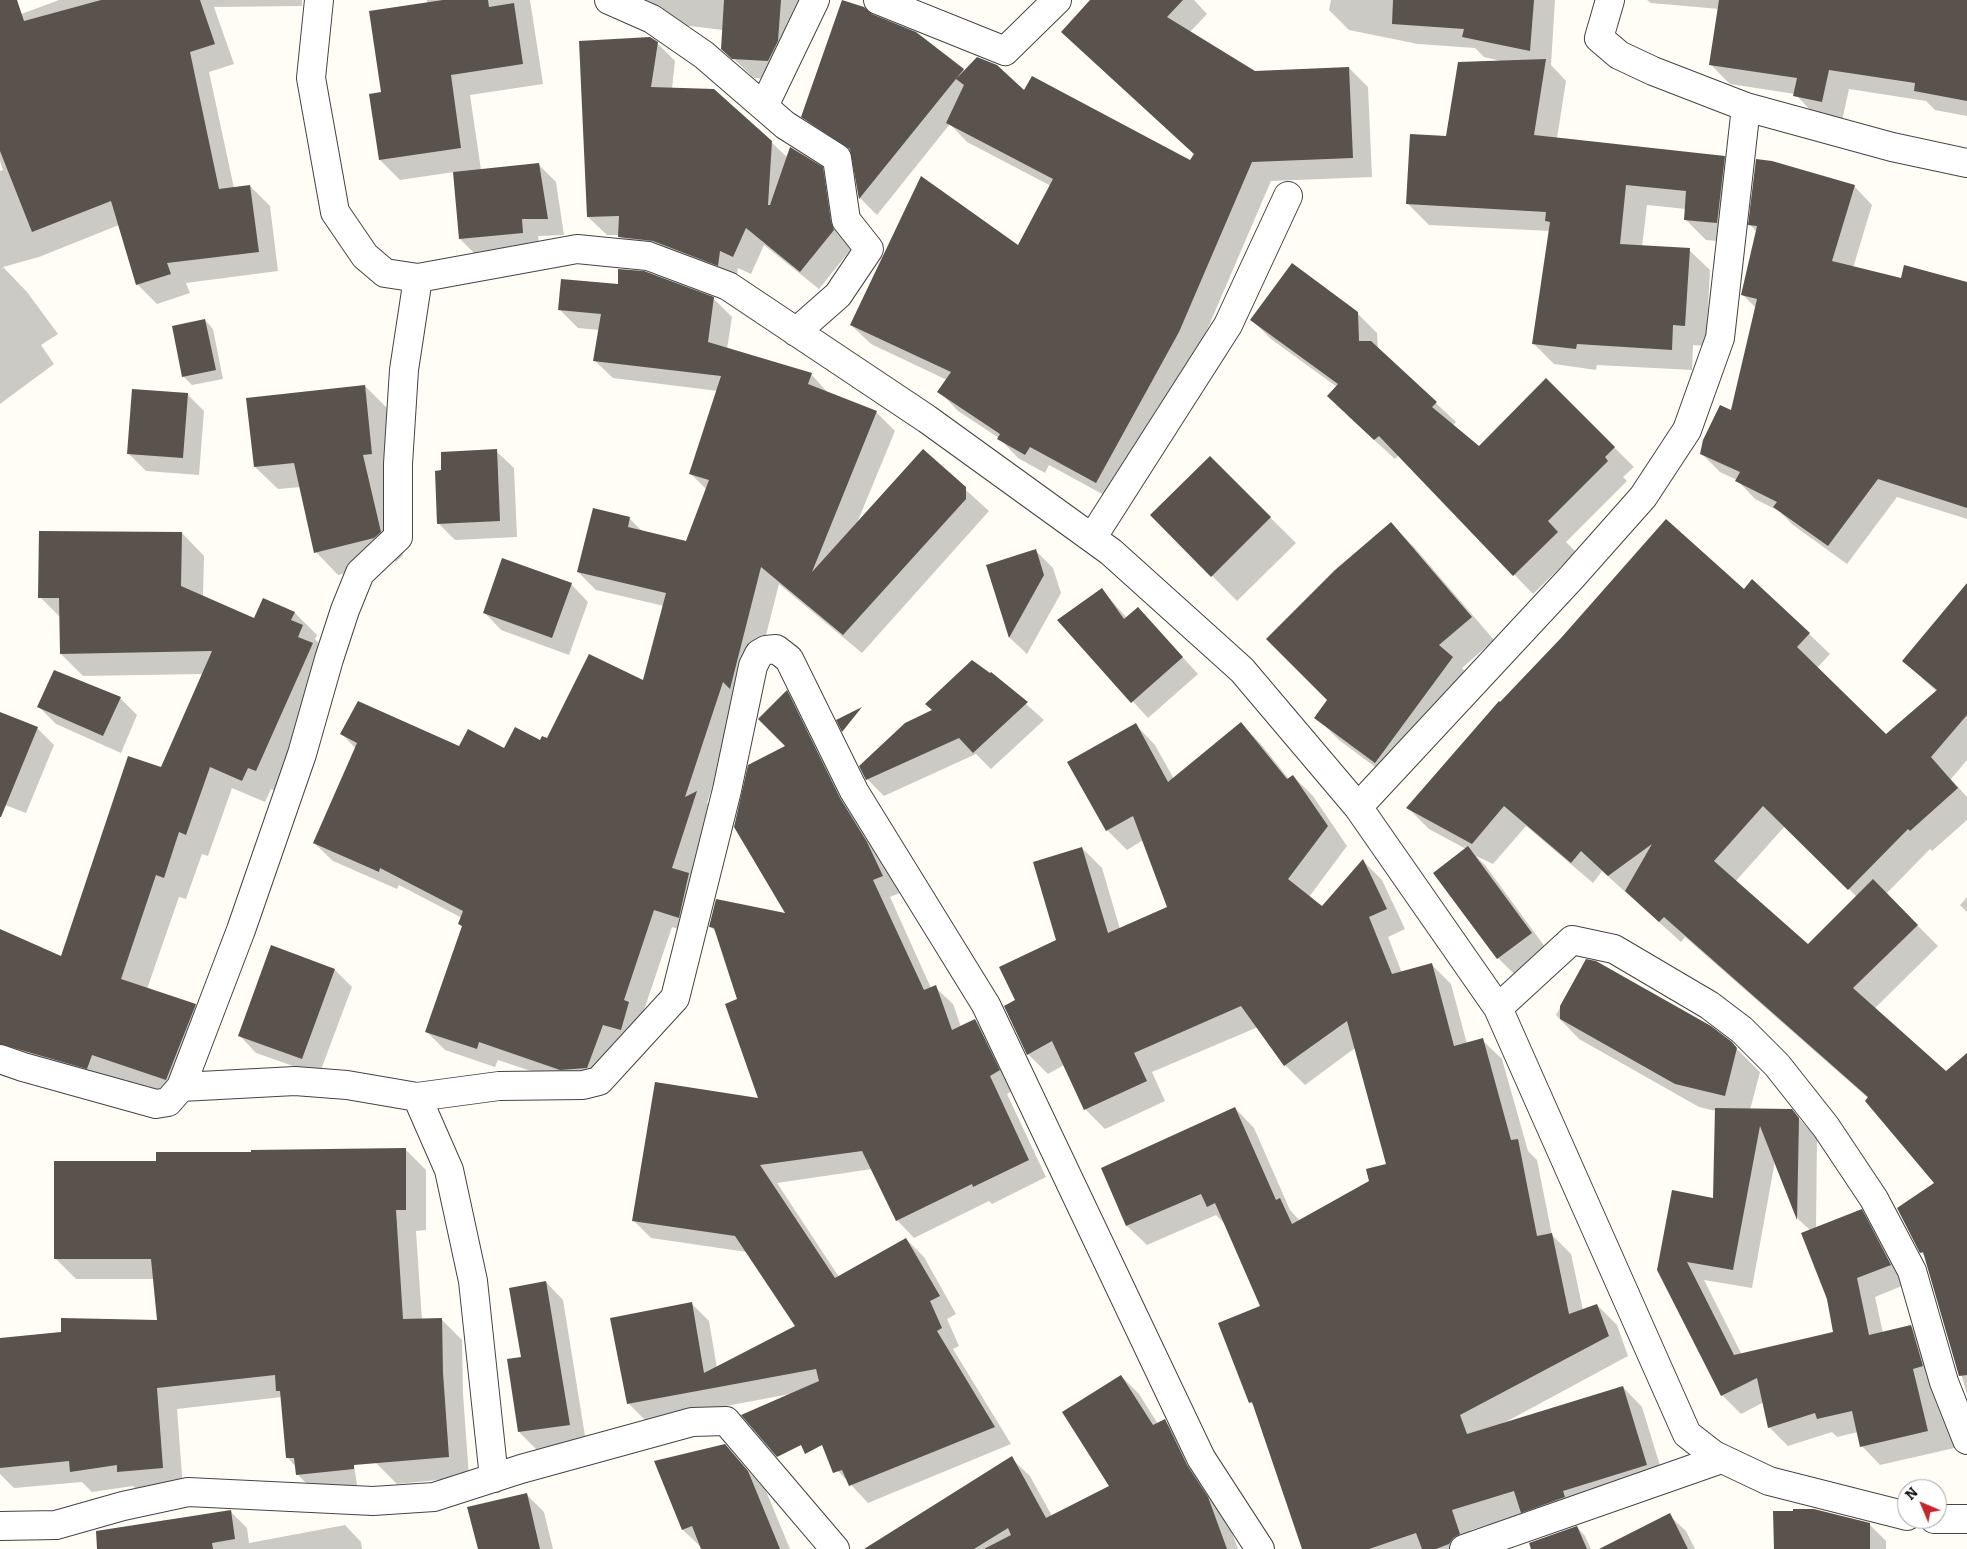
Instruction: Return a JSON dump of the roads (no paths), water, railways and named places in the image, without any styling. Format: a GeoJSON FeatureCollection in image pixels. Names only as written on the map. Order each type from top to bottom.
{"type":"FeatureCollection","features":[{"type":"Feature","properties":{"kind":"street"},"geometry":{"type":"LineString","coordinates":[[319,0],[311,78],[334,212],[365,256],[385,273],[418,278],[577,249],[648,256],[728,286],[927,419],[1111,552],[1242,670],[1358,807],[1498,1008],[1538,1094],[1687,1434],[1714,1456],[1769,1481],[1897,1513]]}},
{"type":"Feature","properties":{"kind":"street"},"geometry":{"type":"LineString","coordinates":[[609,0],[652,19],[704,55],[786,125],[837,158],[846,220],[869,249],[838,295],[796,332]]}},
{"type":"Feature","properties":{"kind":"street"},"geometry":{"type":"LineString","coordinates":[[764,106],[815,0]]}},
{"type":"Feature","properties":{"kind":"street"},"geometry":{"type":"LineString","coordinates":[[878,0],[1005,50],[1057,0]]}},
{"type":"Feature","properties":{"kind":"street"},"geometry":{"type":"LineString","coordinates":[[1610,0],[1599,38],[1619,55],[1700,91],[1746,107],[1892,147],[1967,163]]}},
{"type":"Feature","properties":{"kind":"street"},"geometry":{"type":"LineString","coordinates":[[1358,807],[1572,578],[1643,497],[1687,430],[1720,338],[1746,107]]}},
{"type":"Feature","properties":{"kind":"street"},"geometry":{"type":"LineString","coordinates":[[1092,538],[1228,325],[1288,196]]}},
{"type":"Feature","properties":{"kind":"street"},"geometry":{"type":"LineString","coordinates":[[0,1059],[156,1104],[168,1102],[180,1087],[257,884],[302,754],[345,610],[360,573],[398,537],[398,464],[404,370],[418,278]]}},
{"type":"Feature","properties":{"kind":"street"},"geometry":{"type":"LineString","coordinates":[[180,1087],[295,1081],[347,1085],[417,1097],[499,1086],[583,1085],[599,1081],[616,1065],[674,998],[727,790],[753,666],[759,654],[766,650],[776,649],[789,659],[854,791],[986,1005],[1201,1458],[1260,1549]]}},
{"type":"Feature","properties":{"kind":"street"},"geometry":{"type":"LineString","coordinates":[[1498,1008],[1572,940],[1614,950],[1709,1005],[1742,1030],[1777,1064],[1826,1127],[1874,1199],[1912,1271],[1944,1382],[1967,1440]]}},
{"type":"Feature","properties":{"kind":"street"},"geometry":{"type":"LineString","coordinates":[[417,1097],[450,1170],[473,1281],[494,1478]]}},
{"type":"Feature","properties":{"kind":"street"},"geometry":{"type":"LineString","coordinates":[[0,1526],[56,1525],[123,1506],[188,1492],[374,1501],[434,1496],[692,1422],[726,1421],[835,1549]]}},
{"type":"Feature","properties":{"kind":"street"},"geometry":{"type":"LineString","coordinates":[[1464,1549],[1721,1459]]}},
{"type":"Feature","properties":{"kind":"street"},"geometry":{"type":"LineString","coordinates":[[1947,1519],[1967,1519]]}}]}
